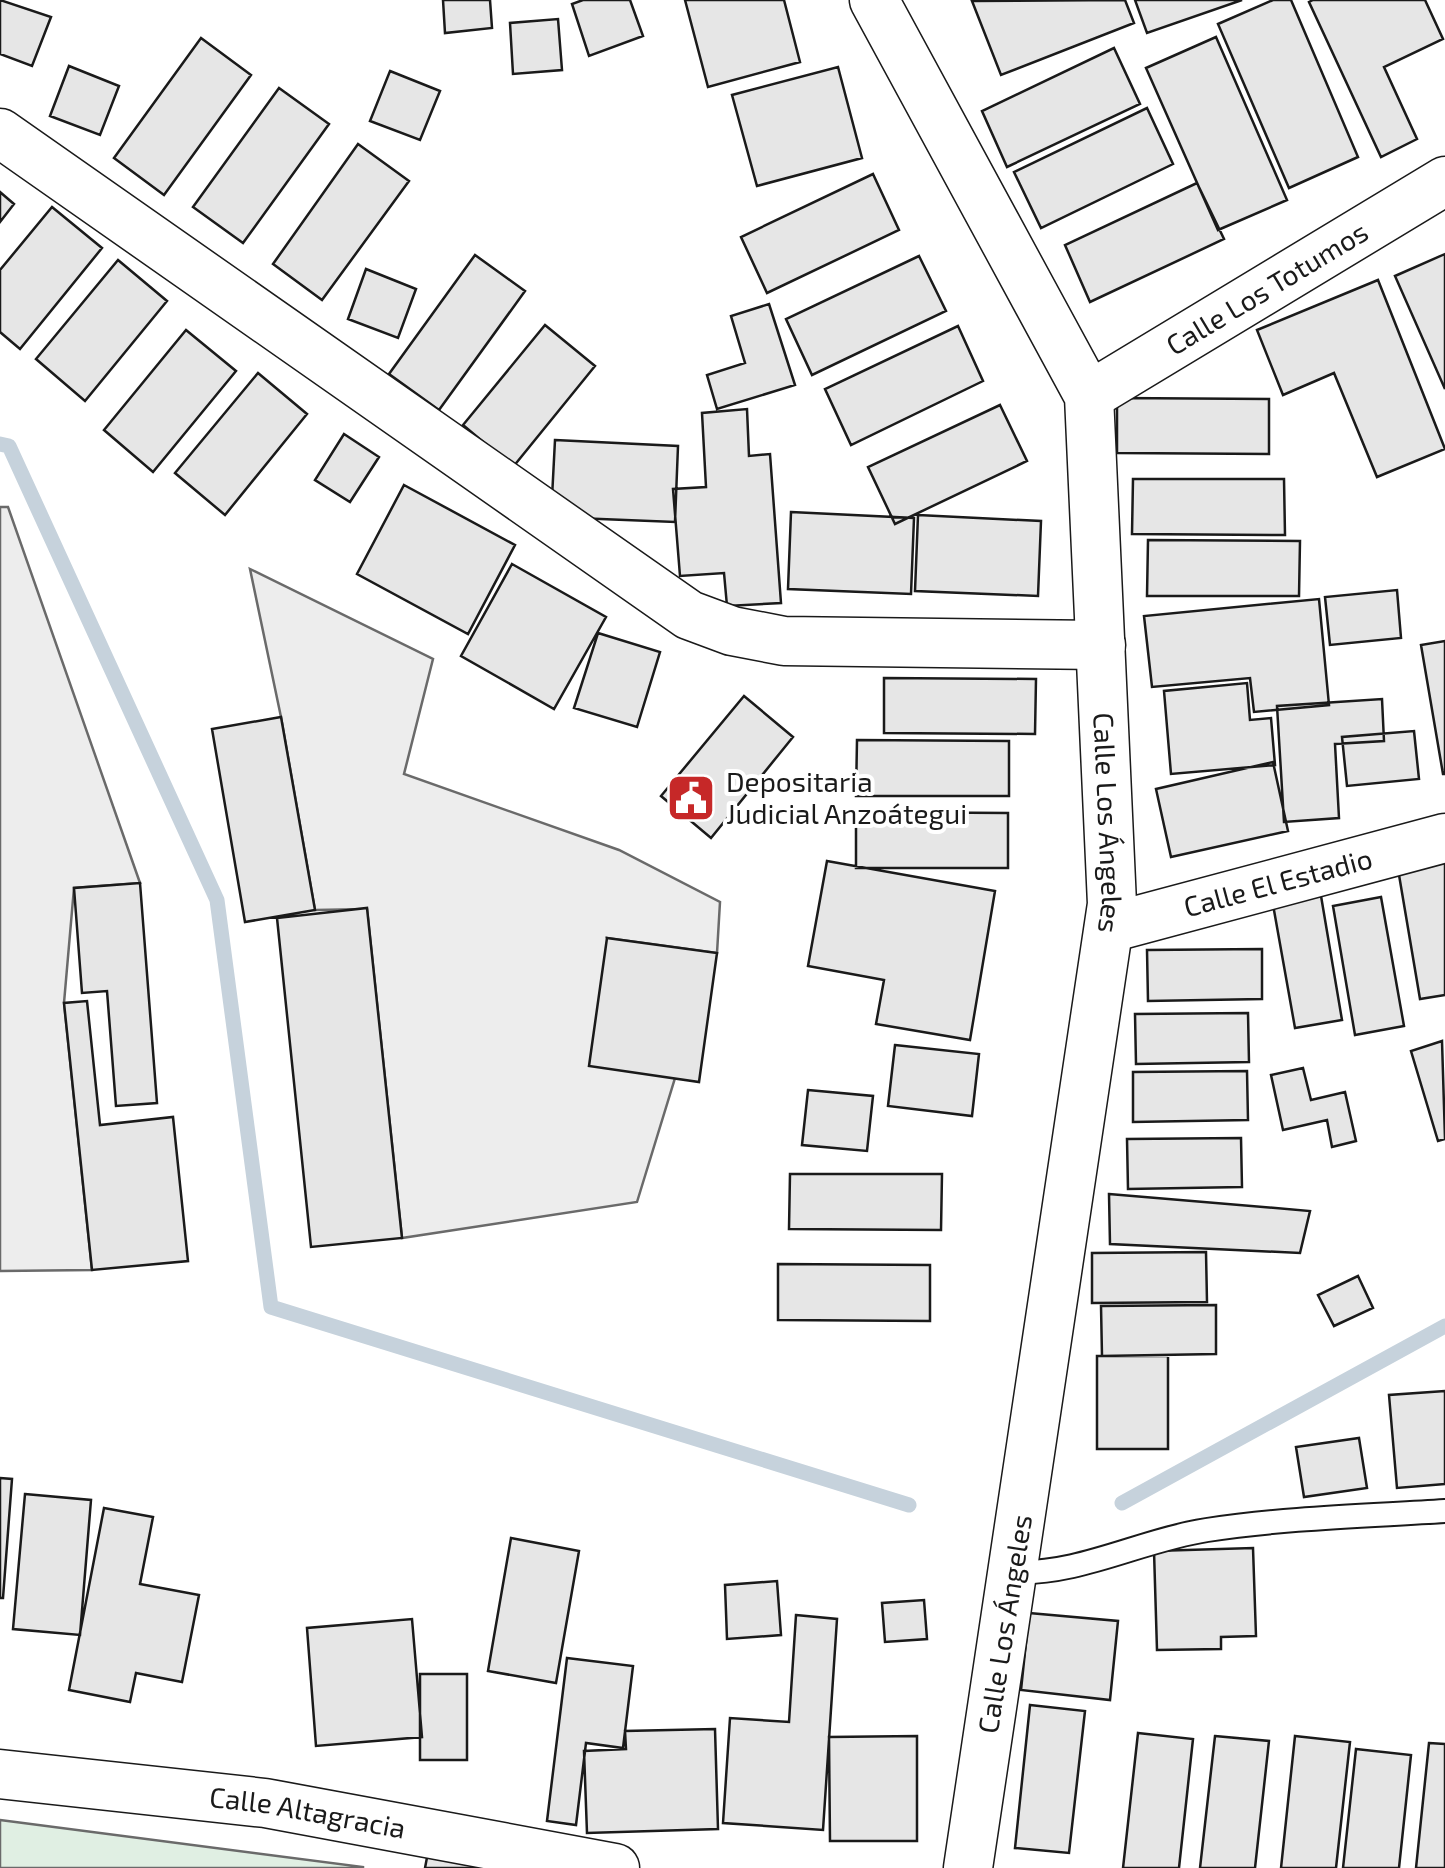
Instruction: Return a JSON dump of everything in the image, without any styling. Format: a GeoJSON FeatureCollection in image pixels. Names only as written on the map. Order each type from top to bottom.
{"type":"FeatureCollection","features":[{"type":"Feature","properties":{"kind":"street","name":"Calle Los Ángeles"},"geometry":{"type":"LineString","coordinates":[[874,0],[1089,396],[1112,904],[968,1868]]}},
{"type":"Feature","properties":{"kind":"street"},"geometry":{"type":"LineString","coordinates":[[0,133],[688,614],[732,631],[784,641],[1100,645]]}},
{"type":"Feature","properties":{"kind":"street","name":"Calle Los Totumos"},"geometry":{"type":"LineString","coordinates":[[1089,396],[1445,181]]}},
{"type":"Feature","properties":{"kind":"street","name":"Calle El Estadio"},"geometry":{"type":"LineString","coordinates":[[1109,928],[1445,838]]}},
{"type":"Feature","properties":{"kind":"street","name":"Calle Altagracia"},"geometry":{"type":"LineString","coordinates":[[0,1774],[265,1803],[615,1868]]}},
{"type":"Feature","properties":{"kind":"lane"},"geometry":{"type":"LineString","coordinates":[[1012,1572],[1041,1573],[1068,1568],[1128,1548],[1206,1530],[1445,1510]]}},
{"type":"Feature","properties":{"kind":"green space"},"geometry":{"type":"Polygon","coordinates":[[[0,1820],[363,1867],[363,1868],[0,1868],[0,1820]]]}},
{"type":"Feature","properties":{"kind":"shaded area"},"geometry":{"type":"Polygon","coordinates":[[[0,507],[8,507],[140,883],[74,888],[64,1003],[92,1270],[0,1271],[0,507]]]}},
{"type":"Feature","properties":{"kind":"shaded area"},"geometry":{"type":"Polygon","coordinates":[[[250,569],[433,659],[404,774],[619,850],[720,902],[717,953],[607,938],[675,1078],[637,1202],[402,1238],[367,909],[315,910],[250,569]]]}},
{"type":"Feature","properties":{"kind":"building"},"geometry":{"type":"Polygon","coordinates":[[[0,0],[51,17],[32,66],[0,54],[0,0]]]}},
{"type":"Feature","properties":{"kind":"building"},"geometry":{"type":"Polygon","coordinates":[[[443,0],[490,0],[492,28],[445,33],[443,0]]]}},
{"type":"Feature","properties":{"kind":"building"},"geometry":{"type":"Polygon","coordinates":[[[583,0],[630,0],[643,36],[589,56],[572,4],[583,0]]]}},
{"type":"Feature","properties":{"kind":"building"},"geometry":{"type":"Polygon","coordinates":[[[685,0],[784,0],[800,62],[708,87],[685,0]]]}},
{"type":"Feature","properties":{"kind":"building"},"geometry":{"type":"Polygon","coordinates":[[[1125,0],[1134,23],[1001,75],[972,1],[1125,0]]]}},
{"type":"Feature","properties":{"kind":"building"},"geometry":{"type":"Polygon","coordinates":[[[1135,0],[1242,0],[1147,33],[1135,0]]]}},
{"type":"Feature","properties":{"kind":"building"},"geometry":{"type":"Polygon","coordinates":[[[1273,0],[1291,0],[1358,157],[1289,188],[1218,24],[1273,0]]]}},
{"type":"Feature","properties":{"kind":"building"},"geometry":{"type":"Polygon","coordinates":[[[1425,0],[1443,39],[1384,67],[1417,139],[1381,157],[1309,2],[1425,0]]]}},
{"type":"Feature","properties":{"kind":"building"},"geometry":{"type":"Polygon","coordinates":[[[558,19],[562,70],[513,74],[510,23],[558,19]]]}},
{"type":"Feature","properties":{"kind":"building"},"geometry":{"type":"Polygon","coordinates":[[[1216,37],[1287,200],[1218,230],[1146,68],[1216,37]]]}},
{"type":"Feature","properties":{"kind":"building"},"geometry":{"type":"Polygon","coordinates":[[[201,38],[251,75],[164,195],[114,158],[201,38]]]}},
{"type":"Feature","properties":{"kind":"building"},"geometry":{"type":"Polygon","coordinates":[[[1114,48],[1140,104],[1007,167],[982,111],[1114,48]]]}},
{"type":"Feature","properties":{"kind":"building"},"geometry":{"type":"Polygon","coordinates":[[[69,66],[119,86],[100,135],[50,116],[69,66]]]}},
{"type":"Feature","properties":{"kind":"building"},"geometry":{"type":"Polygon","coordinates":[[[838,67],[862,158],[757,186],[732,95],[838,67]]]}},
{"type":"Feature","properties":{"kind":"building"},"geometry":{"type":"Polygon","coordinates":[[[390,71],[440,91],[420,140],[370,121],[390,71]]]}},
{"type":"Feature","properties":{"kind":"building"},"geometry":{"type":"Polygon","coordinates":[[[279,88],[329,124],[243,243],[193,207],[279,88]]]}},
{"type":"Feature","properties":{"kind":"building"},"geometry":{"type":"Polygon","coordinates":[[[1147,108],[1173,164],[1041,228],[1014,172],[1147,108]]]}},
{"type":"Feature","properties":{"kind":"building"},"geometry":{"type":"Polygon","coordinates":[[[358,144],[409,181],[322,300],[273,264],[358,144]]]}},
{"type":"Feature","properties":{"kind":"building"},"geometry":{"type":"Polygon","coordinates":[[[873,174],[899,230],[767,293],[741,237],[873,174]]]}},
{"type":"Feature","properties":{"kind":"building"},"geometry":{"type":"Polygon","coordinates":[[[1197,183],[1224,239],[1090,302],[1065,245],[1197,183]]]}},
{"type":"Feature","properties":{"kind":"building"},"geometry":{"type":"Polygon","coordinates":[[[0,192],[14,204],[0,222],[0,192]]]}},
{"type":"Feature","properties":{"kind":"building"},"geometry":{"type":"Polygon","coordinates":[[[52,207],[102,248],[20,349],[0,332],[0,270],[52,207]]]}},
{"type":"Feature","properties":{"kind":"building"},"geometry":{"type":"Polygon","coordinates":[[[1445,254],[1445,389],[1395,276],[1445,254]]]}},
{"type":"Feature","properties":{"kind":"building"},"geometry":{"type":"Polygon","coordinates":[[[475,255],[525,291],[439,410],[389,374],[475,255]]]}},
{"type":"Feature","properties":{"kind":"building"},"geometry":{"type":"Polygon","coordinates":[[[919,256],[946,311],[812,375],[786,319],[919,256]]]}},
{"type":"Feature","properties":{"kind":"building"},"geometry":{"type":"Polygon","coordinates":[[[118,260],[167,301],[85,401],[36,359],[118,260]]]}},
{"type":"Feature","properties":{"kind":"building"},"geometry":{"type":"Polygon","coordinates":[[[366,269],[416,289],[398,338],[348,319],[366,269]]]}},
{"type":"Feature","properties":{"kind":"building"},"geometry":{"type":"Polygon","coordinates":[[[1378,280],[1445,449],[1377,477],[1334,373],[1283,395],[1257,330],[1378,280]]]}},
{"type":"Feature","properties":{"kind":"building"},"geometry":{"type":"Polygon","coordinates":[[[769,304],[795,385],[717,409],[707,375],[745,363],[731,316],[769,304]]]}},
{"type":"Feature","properties":{"kind":"building"},"geometry":{"type":"Polygon","coordinates":[[[545,325],[595,366],[513,467],[463,425],[545,325]]]}},
{"type":"Feature","properties":{"kind":"building"},"geometry":{"type":"Polygon","coordinates":[[[958,326],[983,381],[851,445],[825,389],[958,326]]]}},
{"type":"Feature","properties":{"kind":"building"},"geometry":{"type":"Polygon","coordinates":[[[186,330],[236,371],[153,472],[104,430],[186,330]]]}},
{"type":"Feature","properties":{"kind":"building"},"geometry":{"type":"Polygon","coordinates":[[[258,373],[307,414],[225,515],[175,473],[258,373]]]}},
{"type":"Feature","properties":{"kind":"building"},"geometry":{"type":"Polygon","coordinates":[[[1117,398],[1269,399],[1269,454],[1117,453],[1117,398]]]}},
{"type":"Feature","properties":{"kind":"building"},"geometry":{"type":"Polygon","coordinates":[[[1000,405],[1027,461],[895,524],[868,467],[1000,405]]]}},
{"type":"Feature","properties":{"kind":"building"},"geometry":{"type":"Polygon","coordinates":[[[747,409],[749,456],[770,454],[781,603],[727,606],[724,573],[680,576],[673,489],[706,487],[702,413],[747,409]]]}},
{"type":"Feature","properties":{"kind":"building"},"geometry":{"type":"Polygon","coordinates":[[[344,434],[379,457],[350,502],[315,480],[344,434]]]}},
{"type":"Feature","properties":{"kind":"building"},"geometry":{"type":"Polygon","coordinates":[[[555,440],[678,446],[675,522],[551,517],[555,440]]]}},
{"type":"Feature","properties":{"kind":"building"},"geometry":{"type":"Polygon","coordinates":[[[1133,479],[1284,479],[1285,535],[1132,534],[1133,479]]]}},
{"type":"Feature","properties":{"kind":"building"},"geometry":{"type":"Polygon","coordinates":[[[404,485],[515,545],[468,634],[357,574],[404,485]]]}},
{"type":"Feature","properties":{"kind":"building"},"geometry":{"type":"Polygon","coordinates":[[[791,512],[914,518],[911,594],[788,589],[791,512]]]}},
{"type":"Feature","properties":{"kind":"building"},"geometry":{"type":"Polygon","coordinates":[[[918,515],[1041,521],[1038,596],[915,591],[918,515]]]}},
{"type":"Feature","properties":{"kind":"building"},"geometry":{"type":"Polygon","coordinates":[[[1148,540],[1300,541],[1299,596],[1147,596],[1148,540]]]}},
{"type":"Feature","properties":{"kind":"building"},"geometry":{"type":"Polygon","coordinates":[[[512,564],[606,617],[554,709],[461,656],[512,564]]]}},
{"type":"Feature","properties":{"kind":"building"},"geometry":{"type":"Polygon","coordinates":[[[1397,590],[1401,638],[1330,645],[1325,597],[1397,590]]]}},
{"type":"Feature","properties":{"kind":"building"},"geometry":{"type":"Polygon","coordinates":[[[1319,599],[1329,705],[1254,712],[1250,678],[1152,687],[1144,616],[1319,599]]]}},
{"type":"Feature","properties":{"kind":"building"},"geometry":{"type":"Polygon","coordinates":[[[598,633],[660,652],[637,727],[574,708],[598,633]]]}},
{"type":"Feature","properties":{"kind":"building"},"geometry":{"type":"Polygon","coordinates":[[[1445,641],[1445,774],[1443,774],[1421,645],[1445,641]]]}},
{"type":"Feature","properties":{"kind":"building"},"geometry":{"type":"Polygon","coordinates":[[[884,678],[1036,679],[1035,734],[884,733],[884,678]]]}},
{"type":"Feature","properties":{"kind":"building"},"geometry":{"type":"Polygon","coordinates":[[[1247,683],[1250,720],[1271,718],[1275,765],[1171,774],[1164,691],[1247,683]]]}},
{"type":"Feature","properties":{"kind":"building"},"geometry":{"type":"Polygon","coordinates":[[[744,696],[793,737],[711,838],[661,796],[744,696]]]}},
{"type":"Feature","properties":{"kind":"building"},"geometry":{"type":"Polygon","coordinates":[[[1382,699],[1384,741],[1335,744],[1339,818],[1284,822],[1277,706],[1382,699]]]}},
{"type":"Feature","properties":{"kind":"building"},"geometry":{"type":"Polygon","coordinates":[[[281,717],[315,910],[245,922],[212,729],[281,717]]]}},
{"type":"Feature","properties":{"kind":"building"},"geometry":{"type":"Polygon","coordinates":[[[1414,731],[1419,779],[1347,786],[1342,737],[1414,731]]]}},
{"type":"Feature","properties":{"kind":"building"},"geometry":{"type":"Polygon","coordinates":[[[857,740],[1009,741],[1009,796],[856,796],[857,740]]]}},
{"type":"Feature","properties":{"kind":"building"},"geometry":{"type":"Polygon","coordinates":[[[1273,762],[1288,831],[1171,857],[1156,789],[1273,762]]]}},
{"type":"Feature","properties":{"kind":"building"},"geometry":{"type":"Polygon","coordinates":[[[856,812],[1008,813],[1008,868],[856,868],[856,812]]]}},
{"type":"Feature","properties":{"kind":"building"},"geometry":{"type":"Polygon","coordinates":[[[827,861],[995,891],[970,1040],[876,1024],[884,980],[808,966],[827,861]]]}},
{"type":"Feature","properties":{"kind":"building"},"geometry":{"type":"Polygon","coordinates":[[[1445,861],[1445,995],[1420,999],[1398,869],[1445,861]]]}},
{"type":"Feature","properties":{"kind":"building"},"geometry":{"type":"Polygon","coordinates":[[[140,883],[157,1103],[116,1106],[107,991],[82,993],[74,888],[140,883]]]}},
{"type":"Feature","properties":{"kind":"building"},"geometry":{"type":"Polygon","coordinates":[[[1320,890],[1342,1020],[1295,1028],[1272,899],[1320,890]]]}},
{"type":"Feature","properties":{"kind":"building"},"geometry":{"type":"Polygon","coordinates":[[[1381,897],[1404,1026],[1355,1035],[1333,906],[1381,897]]]}},
{"type":"Feature","properties":{"kind":"building"},"geometry":{"type":"Polygon","coordinates":[[[367,908],[402,1238],[311,1247],[277,918],[367,908]]]}},
{"type":"Feature","properties":{"kind":"building"},"geometry":{"type":"Polygon","coordinates":[[[607,938],[717,953],[699,1082],[589,1066],[607,938]]]}},
{"type":"Feature","properties":{"kind":"building"},"geometry":{"type":"Polygon","coordinates":[[[1262,949],[1262,999],[1148,1001],[1147,950],[1262,949]]]}},
{"type":"Feature","properties":{"kind":"building"},"geometry":{"type":"Polygon","coordinates":[[[87,1001],[100,1125],[173,1117],[188,1261],[92,1270],[64,1003],[87,1001]]]}},
{"type":"Feature","properties":{"kind":"building"},"geometry":{"type":"Polygon","coordinates":[[[1248,1013],[1249,1062],[1136,1064],[1135,1014],[1248,1013]]]}},
{"type":"Feature","properties":{"kind":"building"},"geometry":{"type":"Polygon","coordinates":[[[1442,1041],[1445,1139],[1438,1141],[1411,1051],[1442,1041]]]}},
{"type":"Feature","properties":{"kind":"building"},"geometry":{"type":"Polygon","coordinates":[[[895,1045],[979,1054],[972,1116],[888,1106],[895,1045]]]}},
{"type":"Feature","properties":{"kind":"building"},"geometry":{"type":"Polygon","coordinates":[[[1303,1068],[1311,1100],[1345,1092],[1356,1141],[1332,1147],[1327,1120],[1283,1130],[1271,1075],[1303,1068]]]}},
{"type":"Feature","properties":{"kind":"building"},"geometry":{"type":"Polygon","coordinates":[[[1247,1071],[1248,1120],[1133,1122],[1133,1072],[1247,1071]]]}},
{"type":"Feature","properties":{"kind":"building"},"geometry":{"type":"Polygon","coordinates":[[[808,1090],[873,1096],[867,1151],[802,1145],[808,1090]]]}},
{"type":"Feature","properties":{"kind":"building"},"geometry":{"type":"Polygon","coordinates":[[[1241,1138],[1242,1187],[1128,1189],[1127,1139],[1241,1138]]]}},
{"type":"Feature","properties":{"kind":"building"},"geometry":{"type":"Polygon","coordinates":[[[790,1174],[942,1174],[941,1230],[789,1229],[790,1174]]]}},
{"type":"Feature","properties":{"kind":"building"},"geometry":{"type":"Polygon","coordinates":[[[1109,1194],[1310,1211],[1300,1253],[1110,1244],[1109,1194]]]}},
{"type":"Feature","properties":{"kind":"building"},"geometry":{"type":"Polygon","coordinates":[[[1206,1252],[1207,1302],[1092,1303],[1092,1253],[1206,1252]]]}},
{"type":"Feature","properties":{"kind":"building"},"geometry":{"type":"Polygon","coordinates":[[[778,1264],[930,1265],[930,1321],[778,1320],[778,1264]]]}},
{"type":"Feature","properties":{"kind":"building"},"geometry":{"type":"Polygon","coordinates":[[[1358,1276],[1373,1308],[1334,1326],[1318,1295],[1358,1276]]]}},
{"type":"Feature","properties":{"kind":"building"},"geometry":{"type":"Polygon","coordinates":[[[1216,1305],[1216,1354],[1102,1356],[1101,1306],[1216,1305]]]}},
{"type":"Feature","properties":{"kind":"building"},"geometry":{"type":"Polygon","coordinates":[[[1097,1356],[1168,1356],[1168,1449],[1097,1449],[1097,1356]]]}},
{"type":"Feature","properties":{"kind":"building"},"geometry":{"type":"Polygon","coordinates":[[[1445,1391],[1445,1484],[1397,1488],[1389,1395],[1445,1391]]]}},
{"type":"Feature","properties":{"kind":"building"},"geometry":{"type":"Polygon","coordinates":[[[1359,1438],[1367,1488],[1304,1497],[1296,1447],[1359,1438]]]}},
{"type":"Feature","properties":{"kind":"building"},"geometry":{"type":"Polygon","coordinates":[[[0,1478],[12,1479],[3,1598],[0,1598],[0,1478]]]}},
{"type":"Feature","properties":{"kind":"building"},"geometry":{"type":"Polygon","coordinates":[[[25,1494],[91,1500],[80,1635],[13,1629],[25,1494]]]}},
{"type":"Feature","properties":{"kind":"building"},"geometry":{"type":"Polygon","coordinates":[[[104,1508],[153,1517],[140,1584],[199,1595],[182,1682],[136,1673],[130,1702],[69,1690],[104,1508]]]}},
{"type":"Feature","properties":{"kind":"building"},"geometry":{"type":"Polygon","coordinates":[[[511,1538],[579,1551],[556,1683],[488,1671],[511,1538]]]}},
{"type":"Feature","properties":{"kind":"building"},"geometry":{"type":"Polygon","coordinates":[[[1253,1548],[1256,1636],[1221,1637],[1221,1649],[1157,1650],[1154,1551],[1253,1548]]]}},
{"type":"Feature","properties":{"kind":"building"},"geometry":{"type":"Polygon","coordinates":[[[777,1581],[781,1635],[727,1639],[725,1585],[777,1581]]]}},
{"type":"Feature","properties":{"kind":"building"},"geometry":{"type":"Polygon","coordinates":[[[924,1600],[927,1639],[885,1642],[882,1603],[924,1600]]]}},
{"type":"Feature","properties":{"kind":"building"},"geometry":{"type":"Polygon","coordinates":[[[1029,1613],[1118,1621],[1110,1700],[1021,1690],[1029,1613]]]}},
{"type":"Feature","properties":{"kind":"building"},"geometry":{"type":"Polygon","coordinates":[[[796,1615],[837,1619],[823,1830],[723,1823],[730,1718],[789,1722],[796,1615]]]}},
{"type":"Feature","properties":{"kind":"building"},"geometry":{"type":"Polygon","coordinates":[[[412,1619],[422,1737],[316,1746],[307,1628],[412,1619]]]}},
{"type":"Feature","properties":{"kind":"building"},"geometry":{"type":"Polygon","coordinates":[[[567,1658],[633,1666],[623,1748],[586,1743],[576,1825],[547,1821],[567,1658]]]}},
{"type":"Feature","properties":{"kind":"building"},"geometry":{"type":"Polygon","coordinates":[[[420,1674],[467,1674],[467,1760],[420,1760],[420,1674]]]}},
{"type":"Feature","properties":{"kind":"building"},"geometry":{"type":"Polygon","coordinates":[[[1030,1705],[1085,1711],[1069,1853],[1015,1848],[1030,1705]]]}},
{"type":"Feature","properties":{"kind":"building"},"geometry":{"type":"Polygon","coordinates":[[[715,1729],[718,1829],[587,1833],[584,1751],[626,1749],[625,1731],[715,1729]]]}},
{"type":"Feature","properties":{"kind":"building"},"geometry":{"type":"Polygon","coordinates":[[[1138,1733],[1193,1739],[1179,1868],[1123,1868],[1138,1733]]]}},
{"type":"Feature","properties":{"kind":"building"},"geometry":{"type":"Polygon","coordinates":[[[917,1736],[917,1841],[830,1841],[829,1737],[917,1736]]]}},
{"type":"Feature","properties":{"kind":"building"},"geometry":{"type":"Polygon","coordinates":[[[1215,1736],[1269,1741],[1255,1868],[1200,1868],[1215,1736]]]}},
{"type":"Feature","properties":{"kind":"building"},"geometry":{"type":"Polygon","coordinates":[[[1295,1736],[1350,1742],[1336,1868],[1281,1868],[1295,1736]]]}},
{"type":"Feature","properties":{"kind":"building"},"geometry":{"type":"Polygon","coordinates":[[[1429,1743],[1445,1744],[1445,1868],[1416,1868],[1429,1743]]]}},
{"type":"Feature","properties":{"kind":"building"},"geometry":{"type":"Polygon","coordinates":[[[1356,1749],[1411,1755],[1399,1868],[1343,1868],[1356,1749]]]}},
{"type":"Feature","properties":{"kind":"building"},"geometry":{"type":"Polygon","coordinates":[[[429,1847],[490,1868],[425,1868],[429,1847]]]}},
{"type":"Feature","properties":{"kind":"waterway"},"geometry":{"type":"LineString","coordinates":[[0,444],[9,446],[217,900],[271,1307],[909,1505]]}},
{"type":"Feature","properties":{"kind":"waterway"},"geometry":{"type":"LineString","coordinates":[[1122,1503],[1445,1326]]}},
{"type":"Feature","properties":{"kind":"place","name":"Depositaria Judicial Anzoátegui"},"geometry":{"type":"Point","coordinates":[691,798]}}]}
